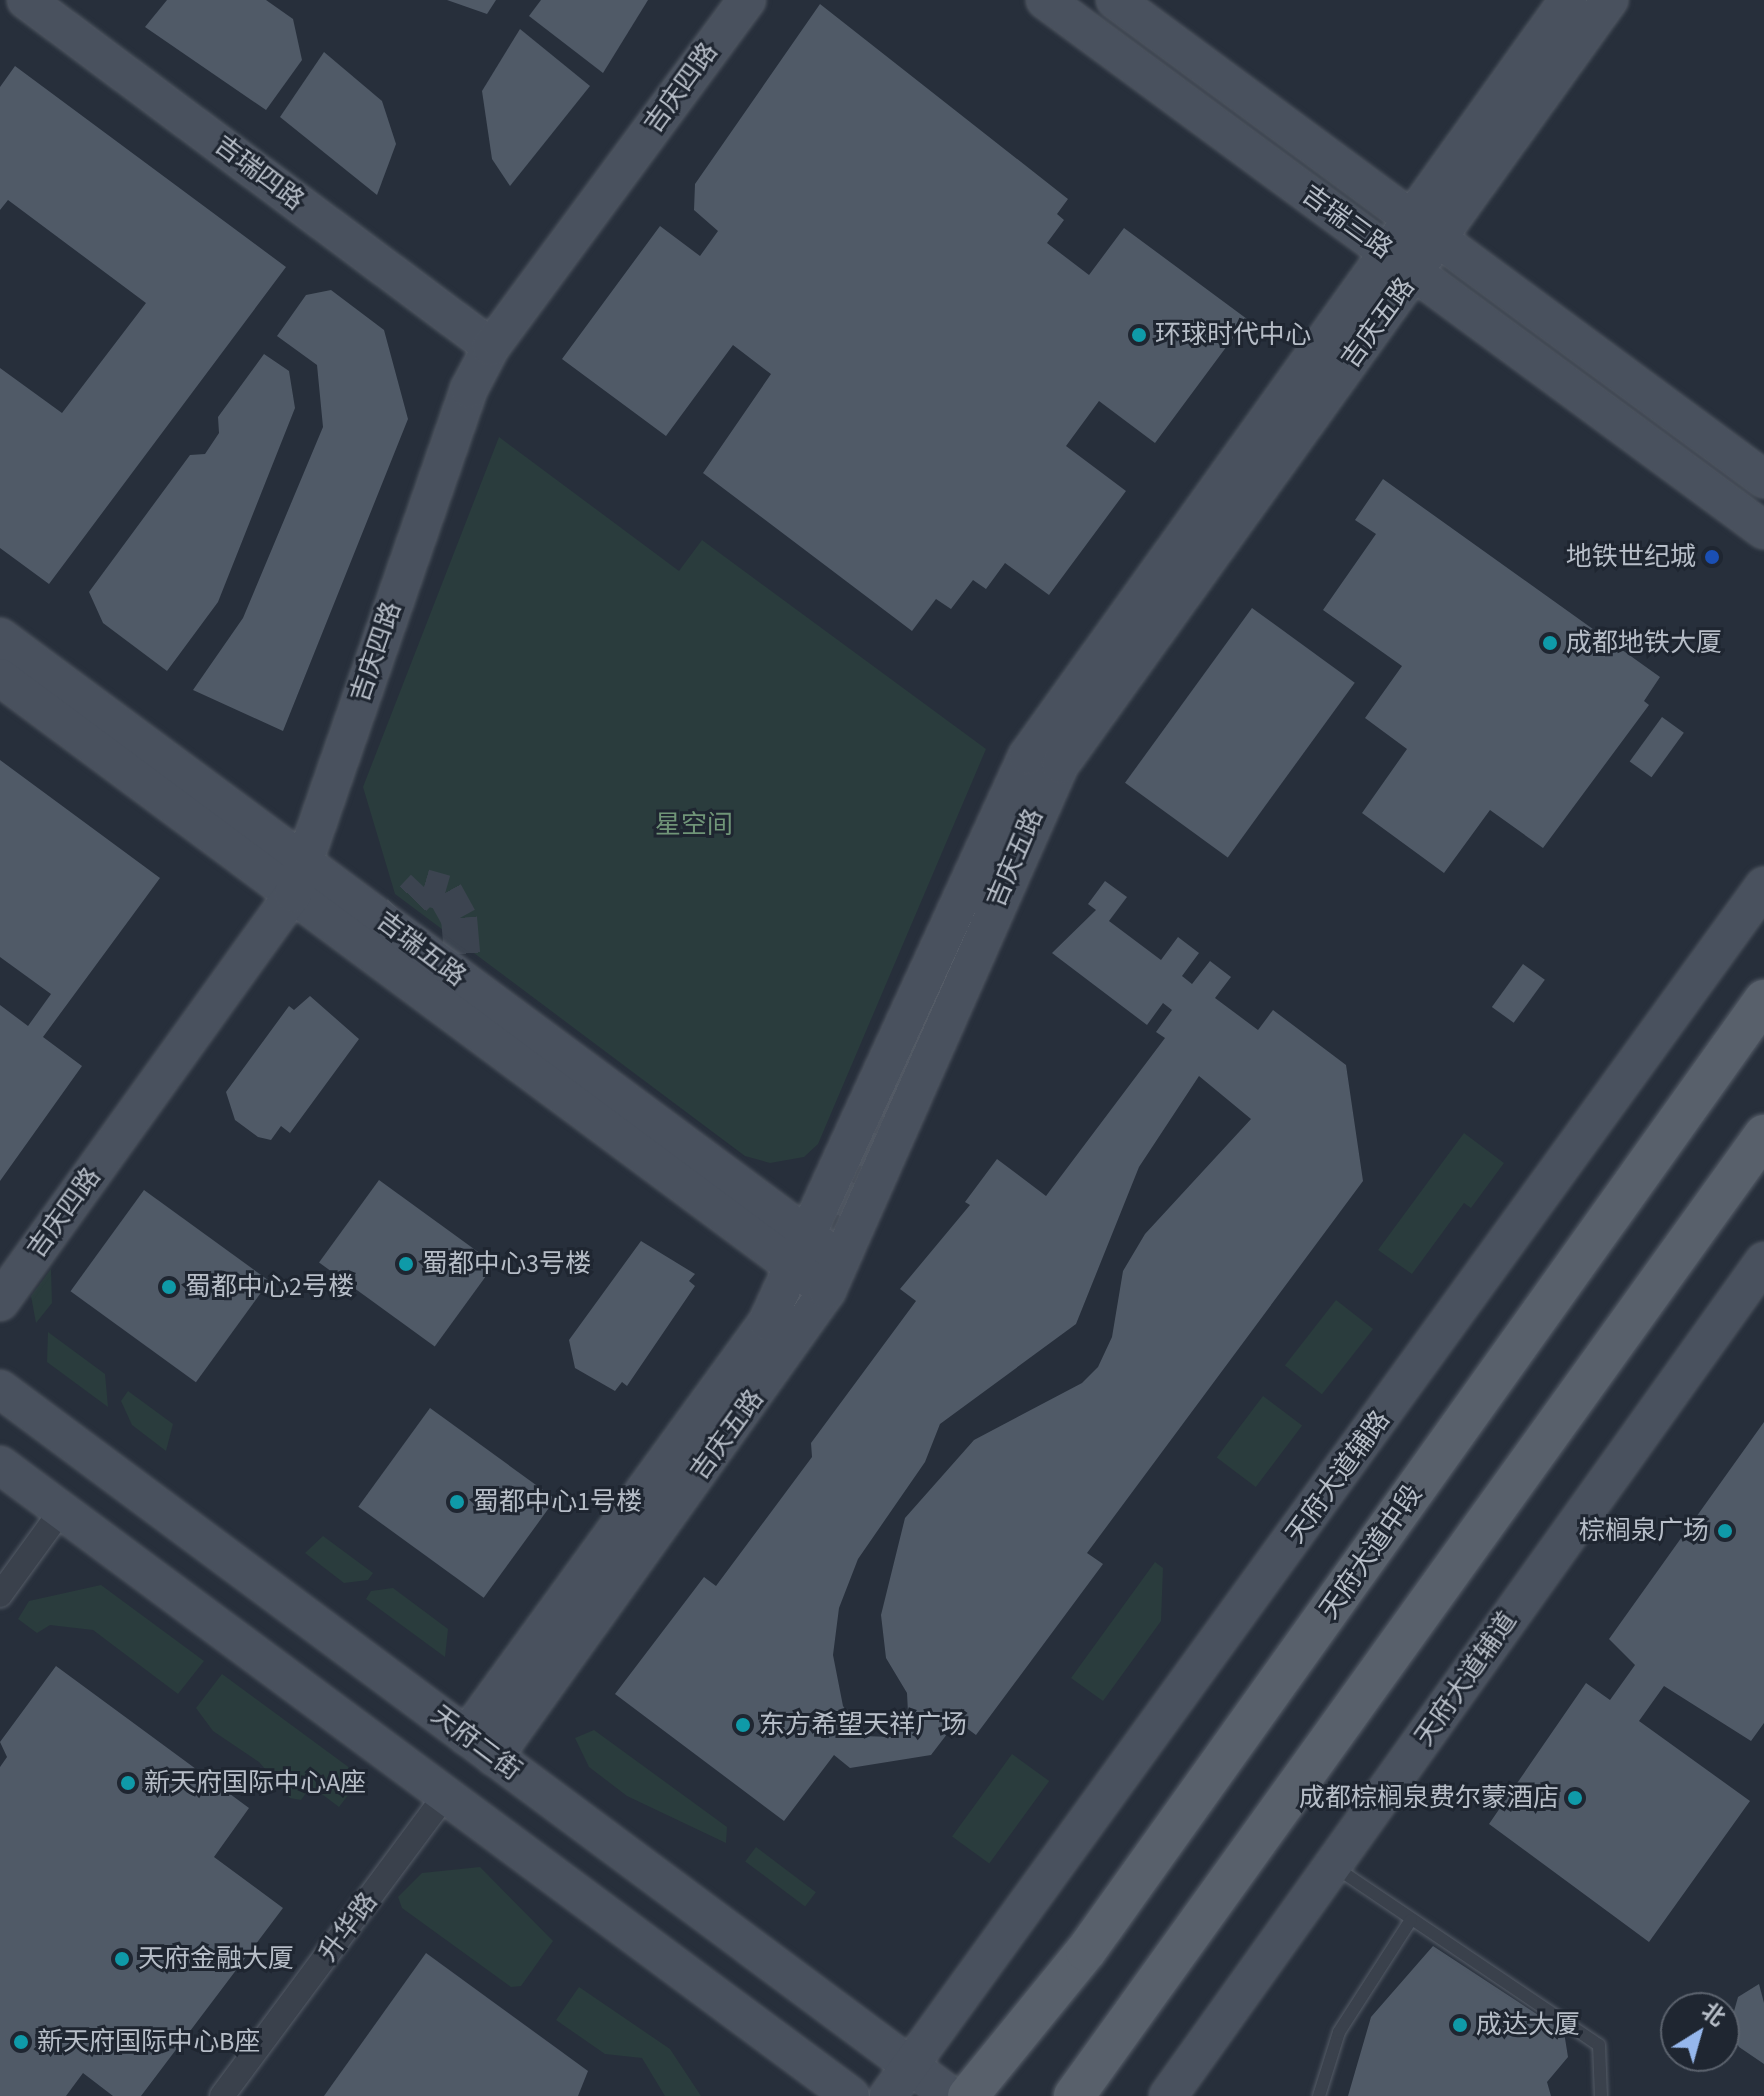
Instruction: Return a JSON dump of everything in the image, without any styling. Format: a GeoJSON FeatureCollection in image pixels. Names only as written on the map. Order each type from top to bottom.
{"type":"FeatureCollection","features":[{"type":"Feature","properties":{"kind":"main road","name":"天府大道中段"},"geometry":{"type":"LineString","coordinates":[[968,2096],[1086,1951],[1764,1000]]}},
{"type":"Feature","properties":{"kind":"main road"},"geometry":{"type":"LineString","coordinates":[[1074,2096],[1764,1135]]}},
{"type":"Feature","properties":{"kind":"street","name":"吉瑞四路"},"geometry":{"type":"LineString","coordinates":[[26,0],[491,347]]}},
{"type":"Feature","properties":{"kind":"street","name":"吉庆四路"},"geometry":{"type":"LineString","coordinates":[[0,1302],[298,878],[469,389],[491,347],[747,0]]}},
{"type":"Feature","properties":{"kind":"street","name":"吉瑞三路"},"geometry":{"type":"LineString","coordinates":[[1045,0],[1764,530]]}},
{"type":"Feature","properties":{"kind":"street","name":"吉瑞三路"},"geometry":{"type":"LineString","coordinates":[[1115,0],[1764,479]]}},
{"type":"Feature","properties":{"kind":"street","name":"吉庆五路"},"geometry":{"type":"LineString","coordinates":[[1426,227],[1568,0]]}},
{"type":"Feature","properties":{"kind":"street","name":"吉庆五路"},"geometry":{"type":"LineString","coordinates":[[480,1746],[767,1322],[802,1252],[1027,756],[1426,227],[1609,0]]}},
{"type":"Feature","properties":{"kind":"street","name":"吉庆五路"},"geometry":{"type":"LineString","coordinates":[[480,1746],[834,1276],[1043,794],[1401,262]]}},
{"type":"Feature","properties":{"kind":"street","name":"吉瑞五路"},"geometry":{"type":"LineString","coordinates":[[0,637],[298,878],[834,1276]]}},
{"type":"Feature","properties":{"kind":"street","name":"吉瑞五路"},"geometry":{"type":"LineString","coordinates":[[0,677],[298,878],[457,964],[802,1252]]}},
{"type":"Feature","properties":{"kind":"street","name":"天府大道辅路"},"geometry":{"type":"LineString","coordinates":[[910,2065],[1764,886]]}},
{"type":"Feature","properties":{"kind":"street","name":"天府大道辅道"},"geometry":{"type":"LineString","coordinates":[[1168,2096],[1764,1261]]}},
{"type":"Feature","properties":{"kind":"street","name":"天府二街"},"geometry":{"type":"LineString","coordinates":[[0,1389],[951,2096]]}},
{"type":"Feature","properties":{"kind":"street"},"geometry":{"type":"LineString","coordinates":[[0,1465],[851,2096]]}},
{"type":"Feature","properties":{"kind":"street"},"geometry":{"type":"LineString","coordinates":[[0,1595],[61,1511]]}},
{"type":"Feature","properties":{"kind":"street","name":"升华路"},"geometry":{"type":"LineString","coordinates":[[222,2096],[445,1796]]}},
{"type":"Feature","properties":{"kind":"street"},"geometry":{"type":"LineString","coordinates":[[888,2096],[910,2065]]}},
{"type":"Feature","properties":{"kind":"lane"},"geometry":{"type":"LineString","coordinates":[[1333,1866],[1599,2045],[1601,2096]]}},
{"type":"Feature","properties":{"kind":"lane"},"geometry":{"type":"LineString","coordinates":[[1319,2096],[1339,2032],[1411,1920]]}},
{"type":"Feature","properties":{"kind":"green space","name":"星空间"},"geometry":{"type":"Polygon","coordinates":[[[499,437],[679,571],[702,540],[986,749],[818,1144],[804,1157],[770,1163],[745,1156],[395,894],[363,787],[499,437]]]}},
{"type":"Feature","properties":{"kind":"green space"},"geometry":{"type":"Polygon","coordinates":[[[1464,1133],[1504,1163],[1471,1208],[1464,1203],[1412,1274],[1378,1250],[1464,1133]]]}},
{"type":"Feature","properties":{"kind":"green space"},"geometry":{"type":"Polygon","coordinates":[[[51,1269],[52,1303],[36,1323],[31,1296],[51,1269]]]}},
{"type":"Feature","properties":{"kind":"green space"},"geometry":{"type":"Polygon","coordinates":[[[1336,1300],[1373,1329],[1322,1394],[1285,1365],[1336,1300]]]}},
{"type":"Feature","properties":{"kind":"green space"},"geometry":{"type":"Polygon","coordinates":[[[48,1332],[105,1374],[108,1407],[47,1362],[48,1332]]]}},
{"type":"Feature","properties":{"kind":"green space"},"geometry":{"type":"Polygon","coordinates":[[[128,1391],[173,1424],[166,1451],[132,1425],[121,1401],[128,1391]]]}},
{"type":"Feature","properties":{"kind":"green space"},"geometry":{"type":"Polygon","coordinates":[[[1263,1396],[1302,1425],[1256,1487],[1217,1457],[1263,1396]]]}},
{"type":"Feature","properties":{"kind":"green space"},"geometry":{"type":"Polygon","coordinates":[[[323,1536],[373,1573],[368,1580],[344,1583],[305,1553],[323,1536]]]}},
{"type":"Feature","properties":{"kind":"green space"},"geometry":{"type":"Polygon","coordinates":[[[1155,1562],[1163,1568],[1161,1621],[1103,1701],[1071,1678],[1155,1562]]]}},
{"type":"Feature","properties":{"kind":"green space"},"geometry":{"type":"Polygon","coordinates":[[[101,1585],[204,1661],[178,1694],[93,1630],[50,1625],[37,1633],[18,1619],[29,1601],[101,1585]]]}},
{"type":"Feature","properties":{"kind":"green space"},"geometry":{"type":"Polygon","coordinates":[[[393,1588],[448,1629],[445,1657],[366,1599],[371,1591],[393,1588]]]}},
{"type":"Feature","properties":{"kind":"green space"},"geometry":{"type":"Polygon","coordinates":[[[222,1674],[362,1777],[339,1807],[311,1786],[301,1800],[290,1798],[259,1762],[213,1731],[196,1708],[222,1674]]]}},
{"type":"Feature","properties":{"kind":"green space"},"geometry":{"type":"Polygon","coordinates":[[[594,1730],[727,1827],[726,1843],[627,1796],[589,1767],[575,1738],[594,1730]]]}},
{"type":"Feature","properties":{"kind":"green space"},"geometry":{"type":"Polygon","coordinates":[[[1012,1754],[1049,1781],[989,1864],[952,1837],[1012,1754]]]}},
{"type":"Feature","properties":{"kind":"green space"},"geometry":{"type":"Polygon","coordinates":[[[756,1847],[816,1892],[805,1907],[745,1861],[756,1847]]]}},
{"type":"Feature","properties":{"kind":"green space"},"geometry":{"type":"Polygon","coordinates":[[[480,1867],[553,1941],[521,1986],[511,1987],[402,1908],[398,1897],[422,1873],[480,1867]]]}},
{"type":"Feature","properties":{"kind":"green space"},"geometry":{"type":"Polygon","coordinates":[[[579,1987],[670,2049],[701,2096],[665,2096],[642,2058],[605,2054],[556,2020],[579,1987]]]}},
{"type":"Feature","properties":{"kind":"building"},"geometry":{"type":"Polygon","coordinates":[[[167,0],[266,0],[293,19],[302,60],[266,110],[145,27],[167,0]]]}},
{"type":"Feature","properties":{"kind":"building"},"geometry":{"type":"Polygon","coordinates":[[[447,0],[496,0],[487,14],[447,0]]]}},
{"type":"Feature","properties":{"kind":"building"},"geometry":{"type":"Polygon","coordinates":[[[541,0],[648,0],[603,73],[529,16],[541,0]]]}},
{"type":"Feature","properties":{"kind":"building"},"geometry":{"type":"Polygon","coordinates":[[[820,4],[1068,199],[1057,214],[1064,220],[1047,243],[1089,275],[1124,228],[1247,319],[1155,443],[1099,401],[1066,446],[1126,491],[1049,595],[1005,563],[986,589],[973,580],[951,609],[936,599],[912,631],[703,473],[771,374],[733,345],[666,436],[562,359],[660,226],[700,256],[718,231],[694,210],[695,184],[820,4]]]}},
{"type":"Feature","properties":{"kind":"building"},"geometry":{"type":"Polygon","coordinates":[[[520,29],[590,86],[510,186],[492,159],[482,91],[520,29]]]}},
{"type":"Feature","properties":{"kind":"building"},"geometry":{"type":"Polygon","coordinates":[[[324,52],[382,101],[396,144],[377,195],[280,117],[324,52]]]}},
{"type":"Feature","properties":{"kind":"building"},"geometry":{"type":"Polygon","coordinates":[[[15,66],[286,267],[49,584],[0,548],[0,368],[62,413],[146,303],[8,200],[0,210],[0,87],[15,66]]]}},
{"type":"Feature","properties":{"kind":"building"},"geometry":{"type":"Polygon","coordinates":[[[331,290],[384,330],[408,419],[283,731],[193,690],[243,618],[323,427],[317,365],[277,336],[306,295],[331,290]]]}},
{"type":"Feature","properties":{"kind":"building"},"geometry":{"type":"Polygon","coordinates":[[[264,354],[289,371],[295,408],[218,602],[167,671],[103,623],[89,592],[190,455],[205,454],[219,433],[218,417],[264,354]]]}},
{"type":"Feature","properties":{"kind":"building"},"geometry":{"type":"Polygon","coordinates":[[[1383,479],[1660,677],[1644,701],[1649,705],[1543,848],[1490,810],[1444,873],[1362,813],[1407,749],[1365,718],[1402,666],[1323,610],[1376,534],[1355,520],[1383,479]]]}},
{"type":"Feature","properties":{"kind":"building"},"geometry":{"type":"Polygon","coordinates":[[[1252,608],[1355,683],[1228,857],[1125,783],[1252,608]]]}},
{"type":"Feature","properties":{"kind":"building"},"geometry":{"type":"Polygon","coordinates":[[[1662,717],[1684,733],[1652,777],[1630,761],[1662,717]]]}},
{"type":"Feature","properties":{"kind":"building"},"geometry":{"type":"Polygon","coordinates":[[[0,760],[160,878],[43,1037],[82,1066],[0,1181],[0,1005],[28,1026],[51,994],[0,957],[0,760]]]}},
{"type":"Feature","properties":{"kind":"building"},"geometry":{"type":"Polygon","coordinates":[[[1105,881],[1127,897],[1109,921],[1161,960],[1178,937],[1199,953],[1182,976],[1192,984],[1210,961],[1231,977],[1215,998],[1258,1030],[1273,1010],[1346,1065],[1363,1181],[1087,1553],[1103,1564],[976,1735],[957,1721],[931,1755],[850,1768],[834,1755],[784,1821],[615,1694],[704,1577],[716,1586],[812,1457],[811,1443],[916,1301],[900,1289],[970,1205],[965,1202],[997,1159],[1046,1196],[1165,1038],[1156,1032],[1172,1010],[1163,1003],[1147,1025],[1052,953],[1096,910],[1088,904],[1105,881]],[[1199,1076],[1139,1167],[1076,1324],[940,1424],[925,1462],[858,1559],[839,1608],[833,1655],[843,1706],[864,1736],[891,1737],[908,1713],[907,1693],[886,1658],[881,1615],[905,1518],[974,1440],[1082,1383],[1098,1367],[1112,1337],[1123,1271],[1145,1234],[1251,1119],[1199,1076]]]}},
{"type":"Feature","properties":{"kind":"building"},"geometry":{"type":"Polygon","coordinates":[[[1523,964],[1545,980],[1514,1023],[1492,1007],[1523,964]]]}},
{"type":"Feature","properties":{"kind":"building"},"geometry":{"type":"Polygon","coordinates":[[[310,996],[359,1039],[290,1133],[281,1126],[271,1140],[258,1137],[235,1120],[226,1092],[289,1006],[294,1010],[310,996]]]}},
{"type":"Feature","properties":{"kind":"building","name":"蜀都中心3号楼"},"geometry":{"type":"Polygon","coordinates":[[[379,1180],[495,1264],[435,1347],[319,1263],[379,1180]]]}},
{"type":"Feature","properties":{"kind":"building","name":"蜀都中心2号楼"},"geometry":{"type":"Polygon","coordinates":[[[144,1190],[269,1281],[196,1382],[71,1291],[144,1190]]]}},
{"type":"Feature","properties":{"kind":"building"},"geometry":{"type":"Polygon","coordinates":[[[641,1241],[695,1274],[689,1281],[695,1286],[627,1386],[622,1382],[615,1391],[575,1368],[569,1340],[641,1241]]]}},
{"type":"Feature","properties":{"kind":"building","name":"蜀都中心1号楼"},"geometry":{"type":"Polygon","coordinates":[[[430,1408],[555,1499],[484,1598],[358,1507],[430,1408]]]}},
{"type":"Feature","properties":{"kind":"building"},"geometry":{"type":"Polygon","coordinates":[[[1764,1422],[1764,1723],[1751,1741],[1664,1686],[1639,1721],[1750,1801],[1649,1942],[1489,1824],[1586,1683],[1610,1700],[1635,1665],[1609,1639],[1764,1422]]]}},
{"type":"Feature","properties":{"kind":"building","name":"天府金融大厦"},"geometry":{"type":"Polygon","coordinates":[[[56,1666],[249,1808],[214,1857],[283,1908],[141,2096],[113,2096],[83,2073],[66,2096],[0,2096],[0,1767],[7,1757],[0,1742],[56,1666]]]}},
{"type":"Feature","properties":{"kind":"building","name":"成达大厦"},"geometry":{"type":"Polygon","coordinates":[[[1433,1946],[1564,2032],[1568,2057],[1547,2082],[1551,2096],[1348,2096],[1371,2017],[1433,1946]]]}},
{"type":"Feature","properties":{"kind":"building"},"geometry":{"type":"Polygon","coordinates":[[[426,1953],[588,2071],[578,2096],[324,2096],[426,1953]]]}},
{"type":"Feature","properties":{"kind":"building"},"geometry":{"type":"Polygon","coordinates":[[[1759,1984],[1764,2003],[1764,2064],[1740,2048],[1740,1996],[1759,1984]]]}},
{"type":"Feature","properties":{"kind":"tunnel"},"geometry":{"type":"LineString","coordinates":[[376,938],[424,887],[445,893],[459,918],[462,956]]}},
{"type":"Feature","properties":{"kind":"tunnel"},"geometry":{"type":"LineString","coordinates":[[805,1256],[815,1264],[900,1074]]}},
{"type":"Feature","properties":{"kind":"place","name":"环球时代中心"},"geometry":{"type":"Point","coordinates":[1139,335]}},
{"type":"Feature","properties":{"kind":"place","name":"地铁世纪城"},"geometry":{"type":"Point","coordinates":[1712,557]}},
{"type":"Feature","properties":{"kind":"place","name":"成都地铁大厦"},"geometry":{"type":"Point","coordinates":[1550,643]}},
{"type":"Feature","properties":{"kind":"place","name":"蜀都中心3号楼"},"geometry":{"type":"Point","coordinates":[406,1264]}},
{"type":"Feature","properties":{"kind":"place","name":"蜀都中心2号楼"},"geometry":{"type":"Point","coordinates":[169,1287]}},
{"type":"Feature","properties":{"kind":"place","name":"蜀都中心1号楼"},"geometry":{"type":"Point","coordinates":[457,1502]}},
{"type":"Feature","properties":{"kind":"place","name":"棕榈泉广场"},"geometry":{"type":"Point","coordinates":[1725,1531]}},
{"type":"Feature","properties":{"kind":"place","name":"东方希望天祥广场"},"geometry":{"type":"Point","coordinates":[743,1725]}},
{"type":"Feature","properties":{"kind":"place","name":"新天府国际中心A座"},"geometry":{"type":"Point","coordinates":[128,1783]}},
{"type":"Feature","properties":{"kind":"place","name":"成都棕榈泉费尔蒙酒店"},"geometry":{"type":"Point","coordinates":[1575,1798]}},
{"type":"Feature","properties":{"kind":"place","name":"天府金融大厦"},"geometry":{"type":"Point","coordinates":[122,1959]}},
{"type":"Feature","properties":{"kind":"place","name":"成达大厦"},"geometry":{"type":"Point","coordinates":[1460,2025]}},
{"type":"Feature","properties":{"kind":"place","name":"新天府国际中心B座"},"geometry":{"type":"Point","coordinates":[21,2042]}}]}
